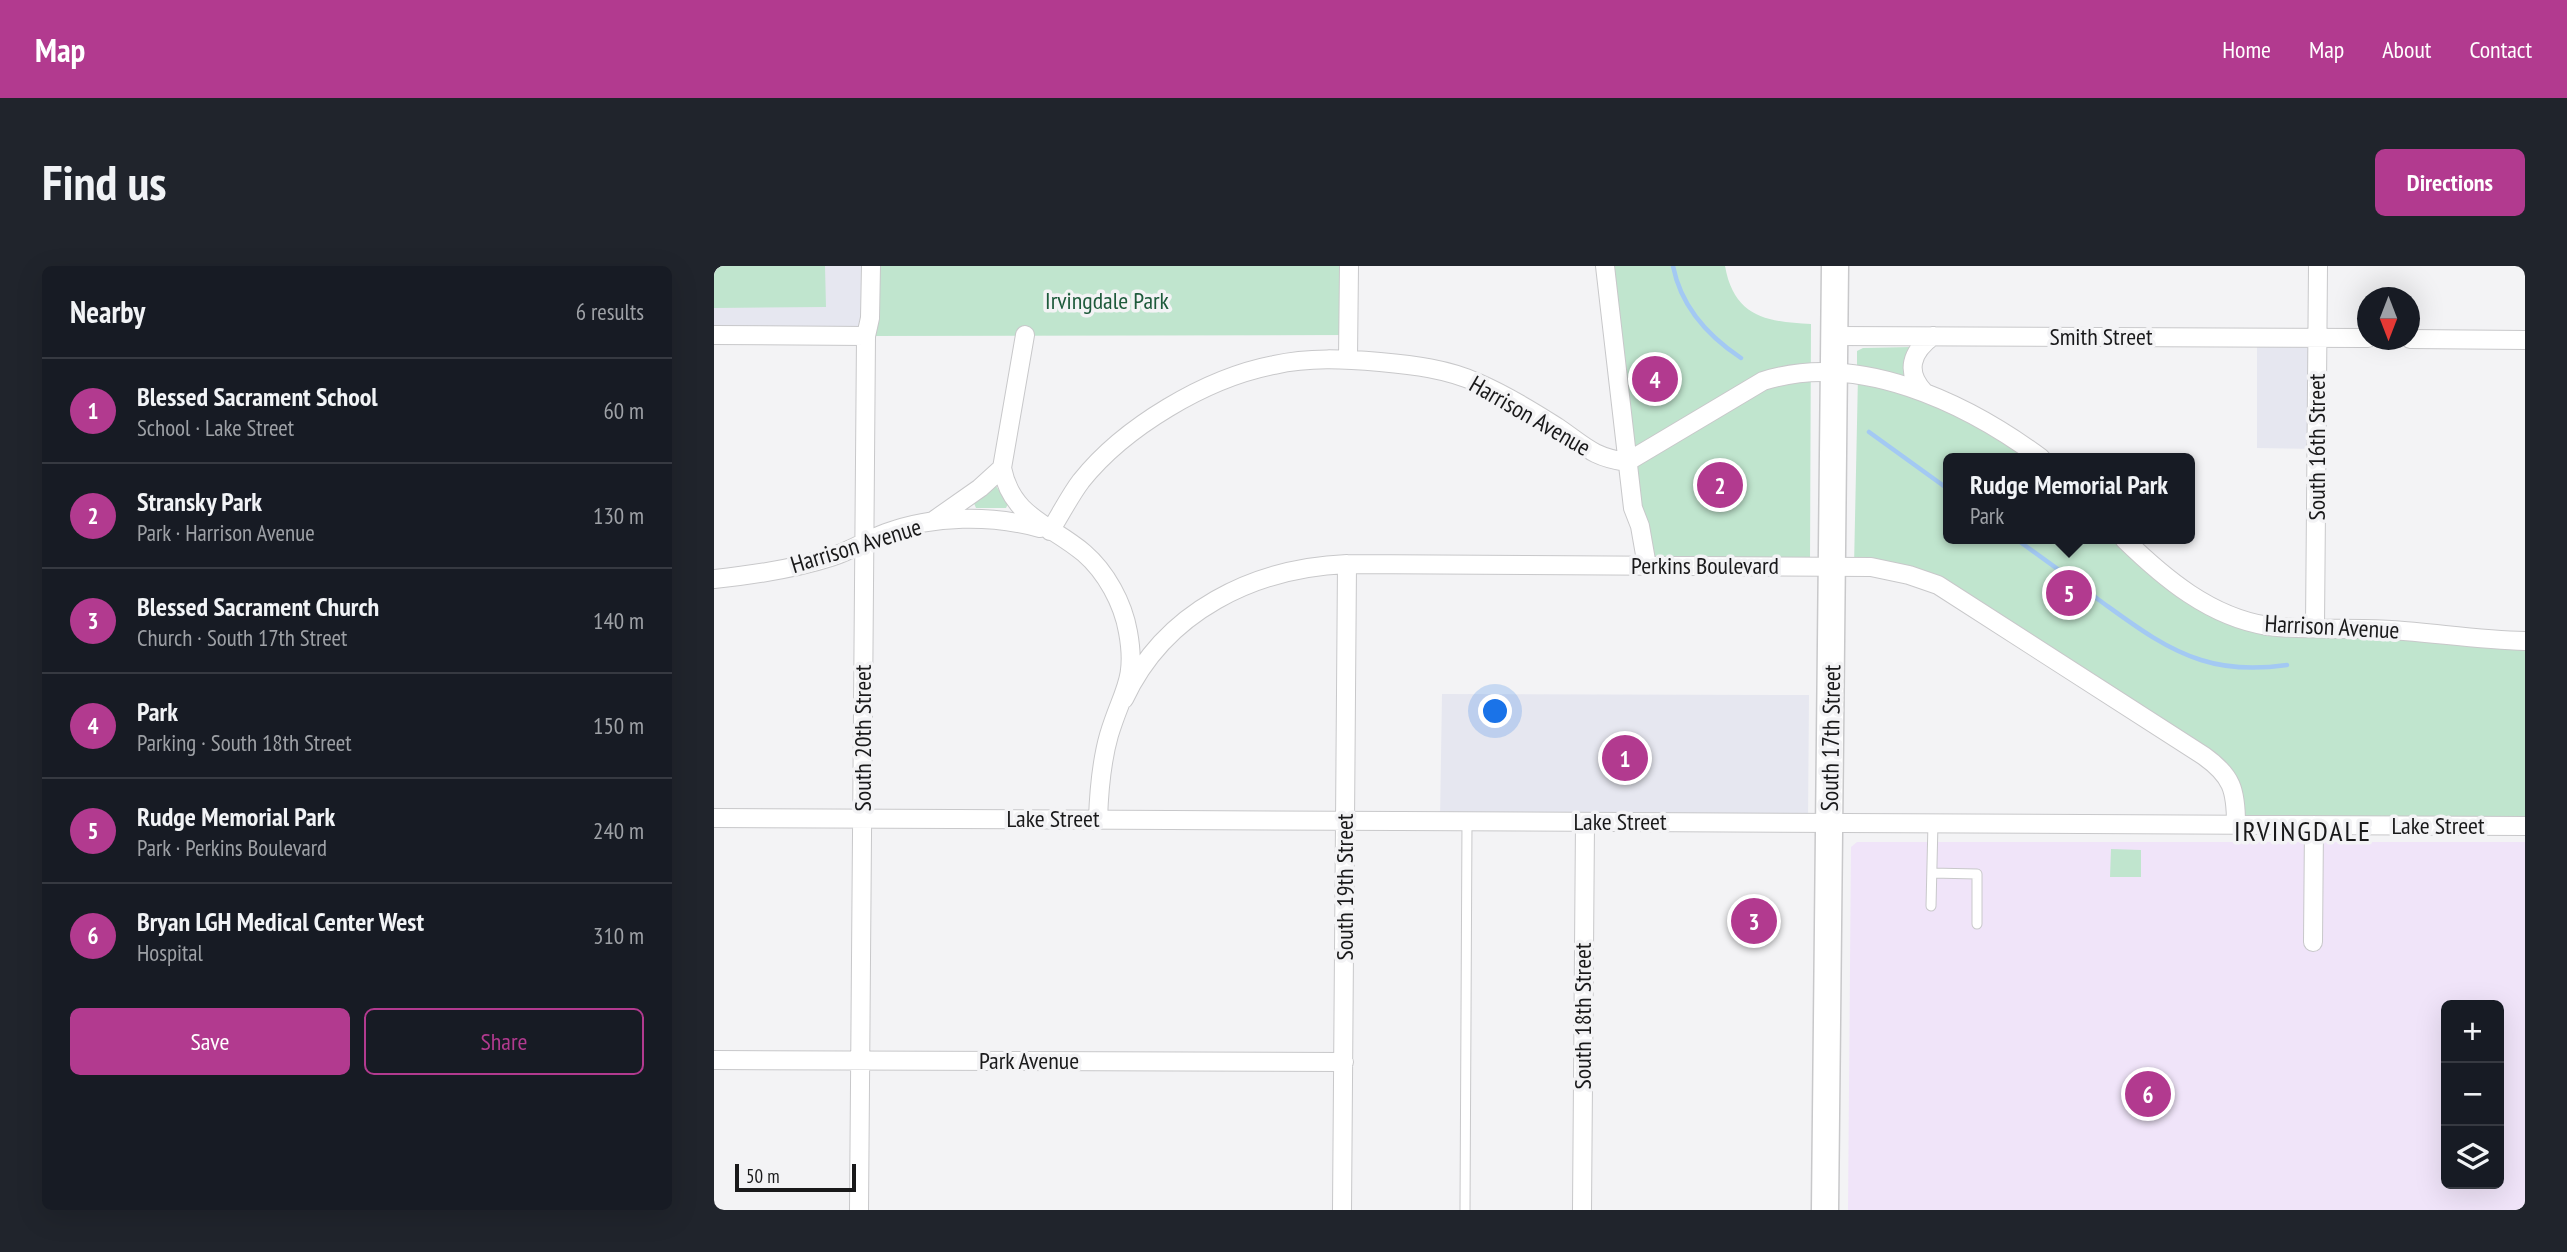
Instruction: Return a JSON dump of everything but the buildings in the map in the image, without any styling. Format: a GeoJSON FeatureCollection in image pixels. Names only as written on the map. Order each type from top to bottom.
{"type":"FeatureCollection","features":[{"type":"Feature","properties":{"kind":"main road","name":"South 17th Street"},"geometry":{"type":"LineString","coordinates":[[1825,1210],[1835,266]]}},
{"type":"Feature","properties":{"kind":"street","name":"South 20th Street"},"geometry":{"type":"LineString","coordinates":[[859,1210],[863,544],[866,336],[870,318],[871,266]]}},
{"type":"Feature","properties":{"kind":"street"},"geometry":{"type":"LineString","coordinates":[[1348,359],[1349,266]]}},
{"type":"Feature","properties":{"kind":"street"},"geometry":{"type":"LineString","coordinates":[[1605,266],[1633,508],[1640,526],[1647,566]]}},
{"type":"Feature","properties":{"kind":"street","name":"South 16th Street"},"geometry":{"type":"LineString","coordinates":[[2315,627],[2318,266]]}},
{"type":"Feature","properties":{"kind":"street"},"geometry":{"type":"LineString","coordinates":[[714,335],[866,336]]}},
{"type":"Feature","properties":{"kind":"street"},"geometry":{"type":"LineString","coordinates":[[1025,335],[1002,468],[1005,481],[1014,500],[1029,516],[1085,554],[1111,586],[1128,628],[1131,676],[1102,761],[1098,819]]}},
{"type":"Feature","properties":{"kind":"street","name":"Smith Street"},"geometry":{"type":"LineString","coordinates":[[1835,336],[2357,338]]}},
{"type":"Feature","properties":{"kind":"street"},"geometry":{"type":"LineString","coordinates":[[1924,392],[1915,383],[1913,361],[1917,350],[1933,336]]}},
{"type":"Feature","properties":{"kind":"street"},"geometry":{"type":"LineString","coordinates":[[2420,339],[2525,340]]}},
{"type":"Feature","properties":{"kind":"street","name":"Harrison Avenue"},"geometry":{"type":"LineString","coordinates":[[714,579],[818,560],[886,533],[928,524],[993,519],[1051,531],[1066,501],[1083,479],[1138,428],[1202,389],[1273,365],[1312,360],[1348,359],[1452,373],[1477,382],[1558,428],[1585,449],[1604,458],[1627,462]]}},
{"type":"Feature","properties":{"kind":"street"},"geometry":{"type":"LineString","coordinates":[[1627,462],[1763,381],[1797,374],[1882,378],[1924,392],[2007,434],[2034,453]]}},
{"type":"Feature","properties":{"kind":"street"},"geometry":{"type":"LineString","coordinates":[[928,524],[980,488],[1002,468]]}},
{"type":"Feature","properties":{"kind":"street","name":"Harrison Avenue"},"geometry":{"type":"LineString","coordinates":[[2129,544],[2163,576],[2200,601],[2233,616],[2266,625],[2393,630],[2525,641]]}},
{"type":"Feature","properties":{"kind":"street","name":"South 19th Street"},"geometry":{"type":"LineString","coordinates":[[1342,1210],[1347,564]]}},
{"type":"Feature","properties":{"kind":"street","name":"Perkins Boulevard"},"geometry":{"type":"LineString","coordinates":[[1124,699],[1141,669],[1159,646],[1202,608],[1231,590],[1267,576],[1318,565],[1833,566],[1890,570],[1938,585],[2212,762],[2226,775],[2233,788],[2236,824]]}},
{"type":"Feature","properties":{"kind":"street","name":"Lake Street"},"geometry":{"type":"LineString","coordinates":[[714,818],[2525,826]]}},
{"type":"Feature","properties":{"kind":"street","name":"South 18th Street"},"geometry":{"type":"LineString","coordinates":[[1582,1210],[1585,821]]}},
{"type":"Feature","properties":{"kind":"street"},"geometry":{"type":"LineString","coordinates":[[2313,942],[2314,825]]}},
{"type":"Feature","properties":{"kind":"street","name":"Park Avenue"},"geometry":{"type":"LineString","coordinates":[[714,1060],[1344,1062]]}},
{"type":"Feature","properties":{"kind":"lane"},"geometry":{"type":"LineString","coordinates":[[1465,1210],[1467,821]]}},
{"type":"Feature","properties":{"kind":"lane"},"geometry":{"type":"LineString","coordinates":[[1931,906],[1933,823]]}},
{"type":"Feature","properties":{"kind":"lane"},"geometry":{"type":"LineString","coordinates":[[1932,873],[1977,874],[1977,924]]}},
{"type":"Feature","properties":{"kind":"shaded area"},"geometry":{"type":"Polygon","coordinates":[[[714,266],[871,266],[866,336],[714,335],[714,266]]]}},
{"type":"Feature","properties":{"kind":"shaded area"},"geometry":{"type":"Polygon","coordinates":[[[2257,338],[2317,338],[2317,449],[2257,448],[2257,338]]]}},
{"type":"Feature","properties":{"kind":"shaded area"},"geometry":{"type":"Polygon","coordinates":[[[1442,694],[1809,695],[1808,822],[1440,821],[1442,694]]]}},
{"type":"Feature","properties":{"kind":"shaded area"},"geometry":{"type":"Polygon","coordinates":[[[1857,842],[2525,842],[2525,1210],[1848,1210],[1851,847],[1857,842]]]}},
{"type":"Feature","properties":{"kind":"green space"},"geometry":{"type":"Polygon","coordinates":[[[714,266],[825,266],[826,307],[714,308],[714,266]]]}},
{"type":"Feature","properties":{"kind":"green space","name":"Irvingdale Park"},"geometry":{"type":"Polygon","coordinates":[[[871,266],[1349,266],[1348,335],[866,336],[871,266]]]}},
{"type":"Feature","properties":{"kind":"green space"},"geometry":{"type":"Polygon","coordinates":[[[1605,266],[1725,266],[1736,296],[1755,313],[1780,321],[1811,324],[1810,566],[1647,566],[1605,266]]]}},
{"type":"Feature","properties":{"kind":"green space"},"geometry":{"type":"Polygon","coordinates":[[[1911,347],[1906,378],[1857,366],[1857,351],[1863,348],[1911,347]]]}},
{"type":"Feature","properties":{"kind":"green space"},"geometry":{"type":"Polygon","coordinates":[[[1858,375],[1882,378],[2031,453],[1943,453],[1943,544],[2131,544],[2233,616],[2525,641],[2525,826],[2236,824],[2226,775],[1938,585],[1854,567],[1858,375]]]}},
{"type":"Feature","properties":{"kind":"green space"},"geometry":{"type":"Polygon","coordinates":[[[996,486],[1008,504],[1006,508],[976,508],[973,501],[996,486]]]}},
{"type":"Feature","properties":{"kind":"green space"},"geometry":{"type":"Polygon","coordinates":[[[2111,849],[2141,850],[2141,877],[2110,877],[2111,849]]]}},
{"type":"Feature","properties":{"kind":"waterway"},"geometry":{"type":"LineString","coordinates":[[1673,266],[1682,295],[1689,307],[1707,330],[1741,358]]}},
{"type":"Feature","properties":{"kind":"waterway"},"geometry":{"type":"LineString","coordinates":[[1869,432],[1943,485]]}},
{"type":"Feature","properties":{"kind":"waterway"},"geometry":{"type":"LineString","coordinates":[[2023,544],[2135,626],[2187,655],[2233,667],[2287,665]]}},
{"type":"Feature","properties":{"kind":"place","name":"Park"},"geometry":{"type":"Point","coordinates":[1655,379]}},
{"type":"Feature","properties":{"kind":"place","name":"Stransky Park"},"geometry":{"type":"Point","coordinates":[1720,485]}},
{"type":"Feature","properties":{"kind":"place","name":"Rudge Memorial Park"},"geometry":{"type":"Point","coordinates":[2069,593]}},
{"type":"Feature","properties":{"kind":"place","name":"Blessed Sacrament School"},"geometry":{"type":"Point","coordinates":[1625,758]}},
{"type":"Feature","properties":{"kind":"place","name":"Blessed Sacrament Church"},"geometry":{"type":"Point","coordinates":[1754,921]}},
{"type":"Feature","properties":{"kind":"place","name":"Bryan LGH Medical Center West"},"geometry":{"type":"Point","coordinates":[2148,1094]}},
{"type":"Feature","properties":{"kind":"district","name":"IRVINGDALE"},"geometry":{"type":"Point","coordinates":[2303,831]}}]}
